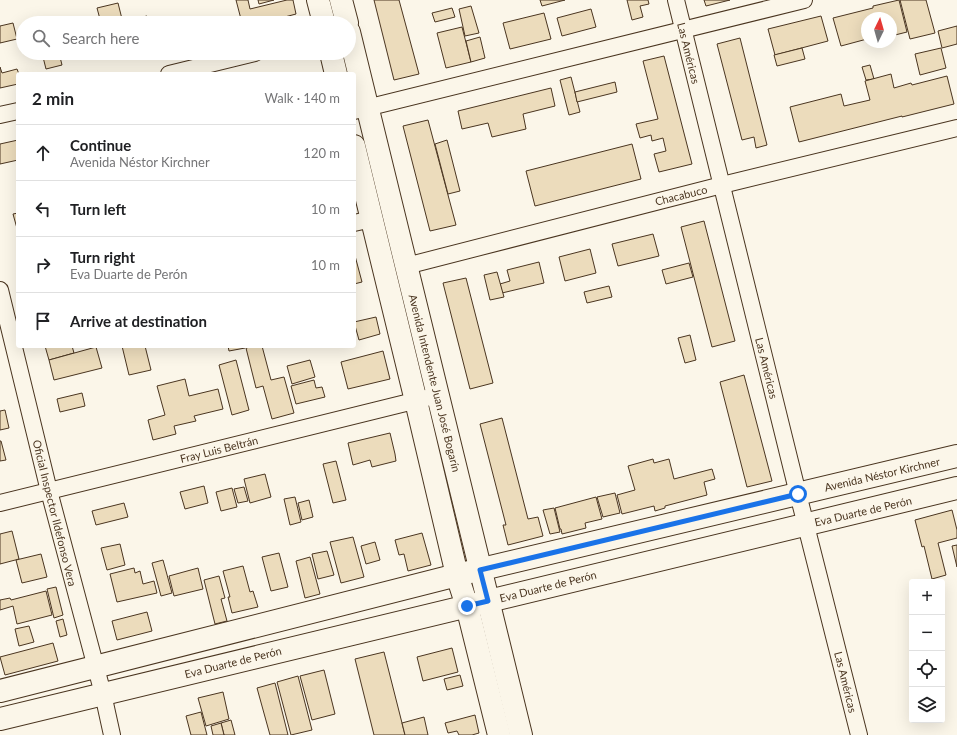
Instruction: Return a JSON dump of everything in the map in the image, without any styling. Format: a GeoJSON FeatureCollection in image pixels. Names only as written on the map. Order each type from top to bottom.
{"type":"FeatureCollection","features":[{"type":"Feature","properties":{"kind":"street"},"geometry":{"type":"LineString","coordinates":[[318,0],[322,16]]}},
{"type":"Feature","properties":{"kind":"street"},"geometry":{"type":"LineString","coordinates":[[341,0],[345,16]]}},
{"type":"Feature","properties":{"kind":"street","name":"Las Américas"},"geometry":{"type":"LineString","coordinates":[[676,0],[859,735]]}},
{"type":"Feature","properties":{"kind":"street"},"geometry":{"type":"LineString","coordinates":[[361,109],[804,0]]}},
{"type":"Feature","properties":{"kind":"street"},"geometry":{"type":"LineString","coordinates":[[177,72],[226,60]]}},
{"type":"Feature","properties":{"kind":"street"},"geometry":{"type":"LineString","coordinates":[[333,60],[336,72]]}},
{"type":"Feature","properties":{"kind":"street","name":"Avenida Intendente Juan José Bogarín"},"geometry":{"type":"LineString","coordinates":[[353,60],[355,72]]}},
{"type":"Feature","properties":{"kind":"street","name":"Avenida Intendente Juan José Bogarín"},"geometry":{"type":"LineString","coordinates":[[356,77],[361,109],[406,266],[521,735]]}},
{"type":"Feature","properties":{"kind":"street"},"geometry":{"type":"LineString","coordinates":[[0,115],[16,111]]}},
{"type":"Feature","properties":{"kind":"street","name":"Chacabuco"},"geometry":{"type":"LineString","coordinates":[[406,266],[722,185],[957,128]]}},
{"type":"Feature","properties":{"kind":"street","name":"Avenida Intendente Juan José Bogarín"},"geometry":{"type":"LineString","coordinates":[[356,163],[363,221],[416,401],[457,575],[467,606],[499,735]]}},
{"type":"Feature","properties":{"kind":"street","name":"Oficial Inspector Ildefonso Vera"},"geometry":{"type":"LineString","coordinates":[[0,290],[7,307],[16,346]]}},
{"type":"Feature","properties":{"kind":"street","name":"Oficial Inspector Ildefonso Vera"},"geometry":{"type":"LineString","coordinates":[[16,348],[49,491],[103,694],[112,735]]}},
{"type":"Feature","properties":{"kind":"street","name":"Fray Luis Beltrán"},"geometry":{"type":"LineString","coordinates":[[0,503],[438,396]]}},
{"type":"Feature","properties":{"kind":"street","name":"Avenida Néstor Kirchner"},"geometry":{"type":"LineString","coordinates":[[457,575],[957,456]]}},
{"type":"Feature","properties":{"kind":"street","name":"Eva Duarte de Perón"},"geometry":{"type":"LineString","coordinates":[[0,719],[957,488]]}},
{"type":"Feature","properties":{"kind":"street"},"geometry":{"type":"LineString","coordinates":[[0,691],[457,575]]}},
{"type":"Feature","properties":{"kind":"building"},"geometry":{"type":"Polygon","coordinates":[[[236,0],[248,0],[250,9],[287,0],[293,0],[296,14],[288,16],[240,16],[236,0]]]}},
{"type":"Feature","properties":{"kind":"building"},"geometry":{"type":"Polygon","coordinates":[[[258,0],[274,0],[259,4],[258,0]]]}},
{"type":"Feature","properties":{"kind":"building"},"geometry":{"type":"Polygon","coordinates":[[[374,0],[399,0],[419,74],[394,80],[374,0]]]}},
{"type":"Feature","properties":{"kind":"building"},"geometry":{"type":"Polygon","coordinates":[[[540,0],[565,0],[542,6],[540,0]]]}},
{"type":"Feature","properties":{"kind":"building"},"geometry":{"type":"Polygon","coordinates":[[[627,0],[648,0],[649,4],[640,6],[643,17],[632,20],[627,0]]]}},
{"type":"Feature","properties":{"kind":"building"},"geometry":{"type":"Polygon","coordinates":[[[704,0],[730,0],[706,6],[704,0]]]}},
{"type":"Feature","properties":{"kind":"building"},"geometry":{"type":"Polygon","coordinates":[[[899,0],[907,32],[897,34],[897,12],[861,12],[861,41],[841,46],[833,18],[873,8],[873,6],[899,0]]]}},
{"type":"Feature","properties":{"kind":"building"},"geometry":{"type":"Polygon","coordinates":[[[900,0],[926,0],[935,33],[910,39],[900,0]]]}},
{"type":"Feature","properties":{"kind":"building"},"geometry":{"type":"Polygon","coordinates":[[[118,3],[121,16],[99,16],[97,8],[118,3]]]}},
{"type":"Feature","properties":{"kind":"building"},"geometry":{"type":"Polygon","coordinates":[[[471,6],[479,33],[465,36],[459,9],[471,6]]]}},
{"type":"Feature","properties":{"kind":"building"},"geometry":{"type":"Polygon","coordinates":[[[452,8],[455,17],[435,22],[432,13],[452,8]]]}},
{"type":"Feature","properties":{"kind":"building"},"geometry":{"type":"Polygon","coordinates":[[[591,9],[596,27],[562,36],[557,18],[591,9]]]}},
{"type":"Feature","properties":{"kind":"building"},"geometry":{"type":"Polygon","coordinates":[[[544,13],[551,39],[510,49],[503,23],[544,13]]]}},
{"type":"Feature","properties":{"kind":"building"},"geometry":{"type":"Polygon","coordinates":[[[821,16],[828,41],[775,55],[768,29],[821,16]]]}},
{"type":"Feature","properties":{"kind":"building"},"geometry":{"type":"Polygon","coordinates":[[[13,23],[16,39],[0,43],[0,26],[13,23]]]}},
{"type":"Feature","properties":{"kind":"building"},"geometry":{"type":"Polygon","coordinates":[[[957,26],[957,44],[942,48],[938,31],[957,26]]]}},
{"type":"Feature","properties":{"kind":"building"},"geometry":{"type":"Polygon","coordinates":[[[462,27],[471,62],[446,68],[437,33],[462,27]]]}},
{"type":"Feature","properties":{"kind":"building"},"geometry":{"type":"Polygon","coordinates":[[[480,37],[485,58],[471,62],[466,41],[480,37]]]}},
{"type":"Feature","properties":{"kind":"building"},"geometry":{"type":"Polygon","coordinates":[[[740,38],[767,145],[756,148],[754,137],[742,140],[717,44],[740,38]]]}},
{"type":"Feature","properties":{"kind":"building"},"geometry":{"type":"Polygon","coordinates":[[[802,48],[805,59],[777,66],[774,55],[802,48]]]}},
{"type":"Feature","properties":{"kind":"building"},"geometry":{"type":"Polygon","coordinates":[[[941,48],[946,68],[920,75],[915,54],[941,48]]]}},
{"type":"Feature","properties":{"kind":"building"},"geometry":{"type":"Polygon","coordinates":[[[664,56],[692,164],[659,172],[654,154],[666,151],[663,138],[652,141],[651,135],[640,138],[636,124],[658,119],[643,61],[664,56]]]}},
{"type":"Feature","properties":{"kind":"building"},"geometry":{"type":"Polygon","coordinates":[[[44,60],[61,60],[62,65],[46,69],[44,60]]]}},
{"type":"Feature","properties":{"kind":"building"},"geometry":{"type":"Polygon","coordinates":[[[870,65],[874,79],[866,80],[862,67],[870,65]]]}},
{"type":"Feature","properties":{"kind":"building"},"geometry":{"type":"Polygon","coordinates":[[[0,67],[2,73],[17,69],[18,72],[16,72],[16,84],[0,88],[0,67]]]}},
{"type":"Feature","properties":{"kind":"building"},"geometry":{"type":"Polygon","coordinates":[[[891,74],[894,88],[947,76],[954,104],[799,142],[790,107],[841,94],[844,106],[870,100],[865,81],[891,74]]]}},
{"type":"Feature","properties":{"kind":"building"},"geometry":{"type":"Polygon","coordinates":[[[571,77],[580,112],[569,115],[560,80],[571,77]]]}},
{"type":"Feature","properties":{"kind":"building"},"geometry":{"type":"Polygon","coordinates":[[[615,82],[617,92],[577,102],[575,92],[615,82]]]}},
{"type":"Feature","properties":{"kind":"building"},"geometry":{"type":"Polygon","coordinates":[[[551,88],[555,106],[523,114],[526,129],[492,137],[488,123],[462,129],[458,111],[551,88]]]}},
{"type":"Feature","properties":{"kind":"building"},"geometry":{"type":"Polygon","coordinates":[[[428,120],[456,225],[430,231],[403,126],[428,120]]]}},
{"type":"Feature","properties":{"kind":"building"},"geometry":{"type":"Polygon","coordinates":[[[16,140],[16,160],[0,164],[0,144],[16,140]]]}},
{"type":"Feature","properties":{"kind":"building"},"geometry":{"type":"Polygon","coordinates":[[[447,140],[460,191],[448,194],[435,144],[447,140]]]}},
{"type":"Feature","properties":{"kind":"building"},"geometry":{"type":"Polygon","coordinates":[[[632,144],[641,179],[535,206],[526,171],[632,144]]]}},
{"type":"Feature","properties":{"kind":"building"},"geometry":{"type":"Polygon","coordinates":[[[16,213],[16,225],[13,214],[16,213]]]}},
{"type":"Feature","properties":{"kind":"building"},"geometry":{"type":"Polygon","coordinates":[[[704,221],[735,341],[712,347],[681,227],[704,221]]]}},
{"type":"Feature","properties":{"kind":"building"},"geometry":{"type":"Polygon","coordinates":[[[653,234],[659,256],[618,266],[612,244],[653,234]]]}},
{"type":"Feature","properties":{"kind":"building"},"geometry":{"type":"Polygon","coordinates":[[[590,249],[596,273],[565,281],[559,257],[590,249]]]}},
{"type":"Feature","properties":{"kind":"building"},"geometry":{"type":"Polygon","coordinates":[[[356,260],[362,282],[356,284],[356,260]]]}},
{"type":"Feature","properties":{"kind":"building"},"geometry":{"type":"Polygon","coordinates":[[[539,262],[544,283],[502,293],[500,284],[510,281],[507,270],[539,262]]]}},
{"type":"Feature","properties":{"kind":"building"},"geometry":{"type":"Polygon","coordinates":[[[689,263],[693,277],[666,284],[662,270],[689,263]]]}},
{"type":"Feature","properties":{"kind":"building"},"geometry":{"type":"Polygon","coordinates":[[[497,272],[504,297],[490,300],[484,275],[497,272]]]}},
{"type":"Feature","properties":{"kind":"building"},"geometry":{"type":"Polygon","coordinates":[[[466,278],[493,383],[470,389],[443,283],[466,278]]]}},
{"type":"Feature","properties":{"kind":"building"},"geometry":{"type":"Polygon","coordinates":[[[609,286],[612,297],[587,303],[584,292],[609,286]]]}},
{"type":"Feature","properties":{"kind":"building"},"geometry":{"type":"Polygon","coordinates":[[[376,317],[380,334],[359,340],[356,329],[356,322],[376,317]]]}},
{"type":"Feature","properties":{"kind":"building"},"geometry":{"type":"Polygon","coordinates":[[[690,335],[696,360],[685,363],[678,338],[690,335]]]}},
{"type":"Feature","properties":{"kind":"building"},"geometry":{"type":"Polygon","coordinates":[[[46,348],[73,348],[74,353],[49,360],[46,348]]]}},
{"type":"Feature","properties":{"kind":"building"},"geometry":{"type":"Polygon","coordinates":[[[96,348],[102,368],[54,380],[49,360],[96,348]]]}},
{"type":"Feature","properties":{"kind":"building"},"geometry":{"type":"Polygon","coordinates":[[[122,348],[146,348],[151,370],[129,375],[122,348]]]}},
{"type":"Feature","properties":{"kind":"building"},"geometry":{"type":"Polygon","coordinates":[[[228,348],[245,348],[229,351],[228,348]]]}},
{"type":"Feature","properties":{"kind":"building"},"geometry":{"type":"Polygon","coordinates":[[[246,348],[263,348],[271,380],[284,377],[294,413],[272,419],[263,386],[256,388],[246,348]]]}},
{"type":"Feature","properties":{"kind":"building"},"geometry":{"type":"Polygon","coordinates":[[[383,351],[390,379],[348,389],[341,362],[383,351]]]}},
{"type":"Feature","properties":{"kind":"building"},"geometry":{"type":"Polygon","coordinates":[[[236,360],[249,410],[232,415],[219,365],[236,360]]]}},
{"type":"Feature","properties":{"kind":"building"},"geometry":{"type":"Polygon","coordinates":[[[310,360],[315,377],[292,384],[287,366],[310,360]]]}},
{"type":"Feature","properties":{"kind":"building"},"geometry":{"type":"Polygon","coordinates":[[[744,375],[772,481],[747,487],[720,382],[744,375]]]}},
{"type":"Feature","properties":{"kind":"building"},"geometry":{"type":"Polygon","coordinates":[[[185,379],[189,396],[218,389],[223,409],[194,416],[196,421],[174,426],[176,434],[153,440],[148,420],[165,415],[157,386],[185,379]]]}},
{"type":"Feature","properties":{"kind":"building"},"geometry":{"type":"Polygon","coordinates":[[[314,380],[316,388],[322,387],[325,397],[296,404],[291,386],[314,380]]]}},
{"type":"Feature","properties":{"kind":"building"},"geometry":{"type":"Polygon","coordinates":[[[82,393],[85,406],[60,412],[57,399],[82,393]]]}},
{"type":"Feature","properties":{"kind":"building"},"geometry":{"type":"Polygon","coordinates":[[[5,410],[9,428],[0,430],[0,411],[5,410]]]}},
{"type":"Feature","properties":{"kind":"building"},"geometry":{"type":"Polygon","coordinates":[[[502,418],[528,519],[538,517],[543,536],[508,545],[503,525],[506,525],[480,424],[502,418]]]}},
{"type":"Feature","properties":{"kind":"building"},"geometry":{"type":"Polygon","coordinates":[[[390,433],[396,461],[372,467],[370,460],[353,465],[348,443],[390,433]]]}},
{"type":"Feature","properties":{"kind":"building"},"geometry":{"type":"Polygon","coordinates":[[[0,441],[6,460],[0,461],[0,441]]]}},
{"type":"Feature","properties":{"kind":"building"},"geometry":{"type":"Polygon","coordinates":[[[653,459],[654,463],[669,459],[674,479],[712,469],[715,479],[704,482],[707,495],[665,506],[665,508],[655,511],[654,506],[622,514],[617,495],[635,490],[628,466],[653,459]]]}},
{"type":"Feature","properties":{"kind":"building"},"geometry":{"type":"Polygon","coordinates":[[[336,461],[346,500],[333,503],[323,464],[336,461]]]}},
{"type":"Feature","properties":{"kind":"building"},"geometry":{"type":"Polygon","coordinates":[[[265,474],[271,497],[250,503],[244,479],[265,474]]]}},
{"type":"Feature","properties":{"kind":"building"},"geometry":{"type":"Polygon","coordinates":[[[204,486],[208,503],[185,509],[180,492],[204,486]]]}},
{"type":"Feature","properties":{"kind":"building"},"geometry":{"type":"Polygon","coordinates":[[[244,487],[248,501],[238,503],[234,489],[244,487]]]}},
{"type":"Feature","properties":{"kind":"building"},"geometry":{"type":"Polygon","coordinates":[[[232,488],[237,507],[221,511],[216,492],[232,488]]]}},
{"type":"Feature","properties":{"kind":"building"},"geometry":{"type":"Polygon","coordinates":[[[615,493],[620,513],[603,517],[597,497],[615,493]]]}},
{"type":"Feature","properties":{"kind":"building"},"geometry":{"type":"Polygon","coordinates":[[[295,497],[301,522],[290,525],[284,499],[295,497]]]}},
{"type":"Feature","properties":{"kind":"building"},"geometry":{"type":"Polygon","coordinates":[[[596,497],[602,519],[585,523],[586,528],[562,534],[555,508],[596,497]]]}},
{"type":"Feature","properties":{"kind":"building"},"geometry":{"type":"Polygon","coordinates":[[[309,500],[313,517],[302,520],[298,503],[309,500]]]}},
{"type":"Feature","properties":{"kind":"building"},"geometry":{"type":"Polygon","coordinates":[[[124,503],[128,517],[96,525],[92,511],[124,503]]]}},
{"type":"Feature","properties":{"kind":"building"},"geometry":{"type":"Polygon","coordinates":[[[554,508],[560,532],[550,534],[543,510],[554,508]]]}},
{"type":"Feature","properties":{"kind":"building"},"geometry":{"type":"Polygon","coordinates":[[[952,510],[957,530],[957,538],[938,543],[946,575],[932,579],[924,546],[922,547],[915,520],[952,510]]]}},
{"type":"Feature","properties":{"kind":"building"},"geometry":{"type":"Polygon","coordinates":[[[12,531],[19,559],[0,564],[0,534],[12,531]]]}},
{"type":"Feature","properties":{"kind":"building"},"geometry":{"type":"Polygon","coordinates":[[[422,533],[431,565],[408,571],[404,554],[399,555],[395,540],[422,533]]]}},
{"type":"Feature","properties":{"kind":"building"},"geometry":{"type":"Polygon","coordinates":[[[353,537],[364,577],[341,583],[330,542],[353,537]]]}},
{"type":"Feature","properties":{"kind":"building"},"geometry":{"type":"Polygon","coordinates":[[[375,542],[380,560],[366,564],[361,546],[375,542]]]}},
{"type":"Feature","properties":{"kind":"building"},"geometry":{"type":"Polygon","coordinates":[[[120,544],[125,565],[107,570],[101,548],[120,544]]]}},
{"type":"Feature","properties":{"kind":"building"},"geometry":{"type":"Polygon","coordinates":[[[957,545],[957,567],[952,546],[957,545]]]}},
{"type":"Feature","properties":{"kind":"building"},"geometry":{"type":"Polygon","coordinates":[[[327,551],[334,575],[318,579],[312,554],[327,551]]]}},
{"type":"Feature","properties":{"kind":"building"},"geometry":{"type":"Polygon","coordinates":[[[279,553],[288,587],[271,591],[262,557],[279,553]]]}},
{"type":"Feature","properties":{"kind":"building"},"geometry":{"type":"Polygon","coordinates":[[[41,554],[47,577],[22,583],[16,560],[41,554]]]}},
{"type":"Feature","properties":{"kind":"building"},"geometry":{"type":"Polygon","coordinates":[[[310,557],[320,594],[305,598],[296,561],[310,557]]]}},
{"type":"Feature","properties":{"kind":"building"},"geometry":{"type":"Polygon","coordinates":[[[163,560],[172,593],[161,596],[152,563],[163,560]]]}},
{"type":"Feature","properties":{"kind":"building"},"geometry":{"type":"Polygon","coordinates":[[[243,566],[250,592],[253,591],[258,607],[232,613],[228,597],[230,597],[223,571],[243,566]]]}},
{"type":"Feature","properties":{"kind":"building"},"geometry":{"type":"Polygon","coordinates":[[[134,568],[135,573],[140,571],[143,584],[154,581],[157,593],[117,602],[110,574],[134,568]]]}},
{"type":"Feature","properties":{"kind":"building"},"geometry":{"type":"Polygon","coordinates":[[[198,568],[203,589],[174,596],[169,576],[198,568]]]}},
{"type":"Feature","properties":{"kind":"building"},"geometry":{"type":"Polygon","coordinates":[[[219,576],[225,598],[221,599],[227,621],[215,624],[204,580],[219,576]]]}},
{"type":"Feature","properties":{"kind":"building"},"geometry":{"type":"Polygon","coordinates":[[[56,587],[63,615],[54,618],[47,589],[56,587]]]}},
{"type":"Feature","properties":{"kind":"building"},"geometry":{"type":"Polygon","coordinates":[[[46,591],[52,615],[17,624],[13,606],[0,610],[0,600],[10,598],[11,600],[46,591]]]}},
{"type":"Feature","properties":{"kind":"building"},"geometry":{"type":"Polygon","coordinates":[[[147,612],[152,631],[117,640],[112,621],[147,612]]]}},
{"type":"Feature","properties":{"kind":"building"},"geometry":{"type":"Polygon","coordinates":[[[63,619],[67,635],[60,637],[56,621],[63,619]]]}},
{"type":"Feature","properties":{"kind":"building"},"geometry":{"type":"Polygon","coordinates":[[[29,626],[34,642],[19,646],[15,629],[29,626]]]}},
{"type":"Feature","properties":{"kind":"building"},"geometry":{"type":"Polygon","coordinates":[[[53,643],[58,661],[5,675],[0,657],[53,643]]]}},
{"type":"Feature","properties":{"kind":"building"},"geometry":{"type":"Polygon","coordinates":[[[452,648],[458,672],[423,681],[417,657],[452,648]]]}},
{"type":"Feature","properties":{"kind":"building"},"geometry":{"type":"Polygon","coordinates":[[[384,652],[405,735],[374,735],[355,659],[384,652]]]}},
{"type":"Feature","properties":{"kind":"building"},"geometry":{"type":"Polygon","coordinates":[[[324,670],[335,714],[312,720],[300,676],[324,670]]]}},
{"type":"Feature","properties":{"kind":"building"},"geometry":{"type":"Polygon","coordinates":[[[460,675],[463,686],[447,690],[444,679],[460,675]]]}},
{"type":"Feature","properties":{"kind":"building"},"geometry":{"type":"Polygon","coordinates":[[[298,676],[312,730],[291,735],[277,682],[298,676]]]}},
{"type":"Feature","properties":{"kind":"building"},"geometry":{"type":"Polygon","coordinates":[[[275,683],[288,735],[270,735],[257,688],[275,683]]]}},
{"type":"Feature","properties":{"kind":"building"},"geometry":{"type":"Polygon","coordinates":[[[223,692],[229,719],[206,726],[198,698],[223,692]]]}},
{"type":"Feature","properties":{"kind":"building"},"geometry":{"type":"Polygon","coordinates":[[[201,712],[207,735],[191,735],[186,716],[201,712]]]}},
{"type":"Feature","properties":{"kind":"building"},"geometry":{"type":"Polygon","coordinates":[[[475,715],[479,733],[472,735],[459,735],[457,731],[448,733],[445,723],[475,715]]]}},
{"type":"Feature","properties":{"kind":"building"},"geometry":{"type":"Polygon","coordinates":[[[424,717],[428,735],[405,735],[402,723],[424,717]]]}},
{"type":"Feature","properties":{"kind":"building"},"geometry":{"type":"Polygon","coordinates":[[[231,720],[235,735],[224,735],[221,723],[231,720]]]}},
{"type":"Feature","properties":{"kind":"building"},"geometry":{"type":"Polygon","coordinates":[[[221,723],[224,735],[213,735],[211,726],[221,723]]]}},
{"type":"Feature","properties":{"kind":"route"},"geometry":{"type":"LineString","coordinates":[[467,606],[488,601],[480,570],[798,494]]}}]}
